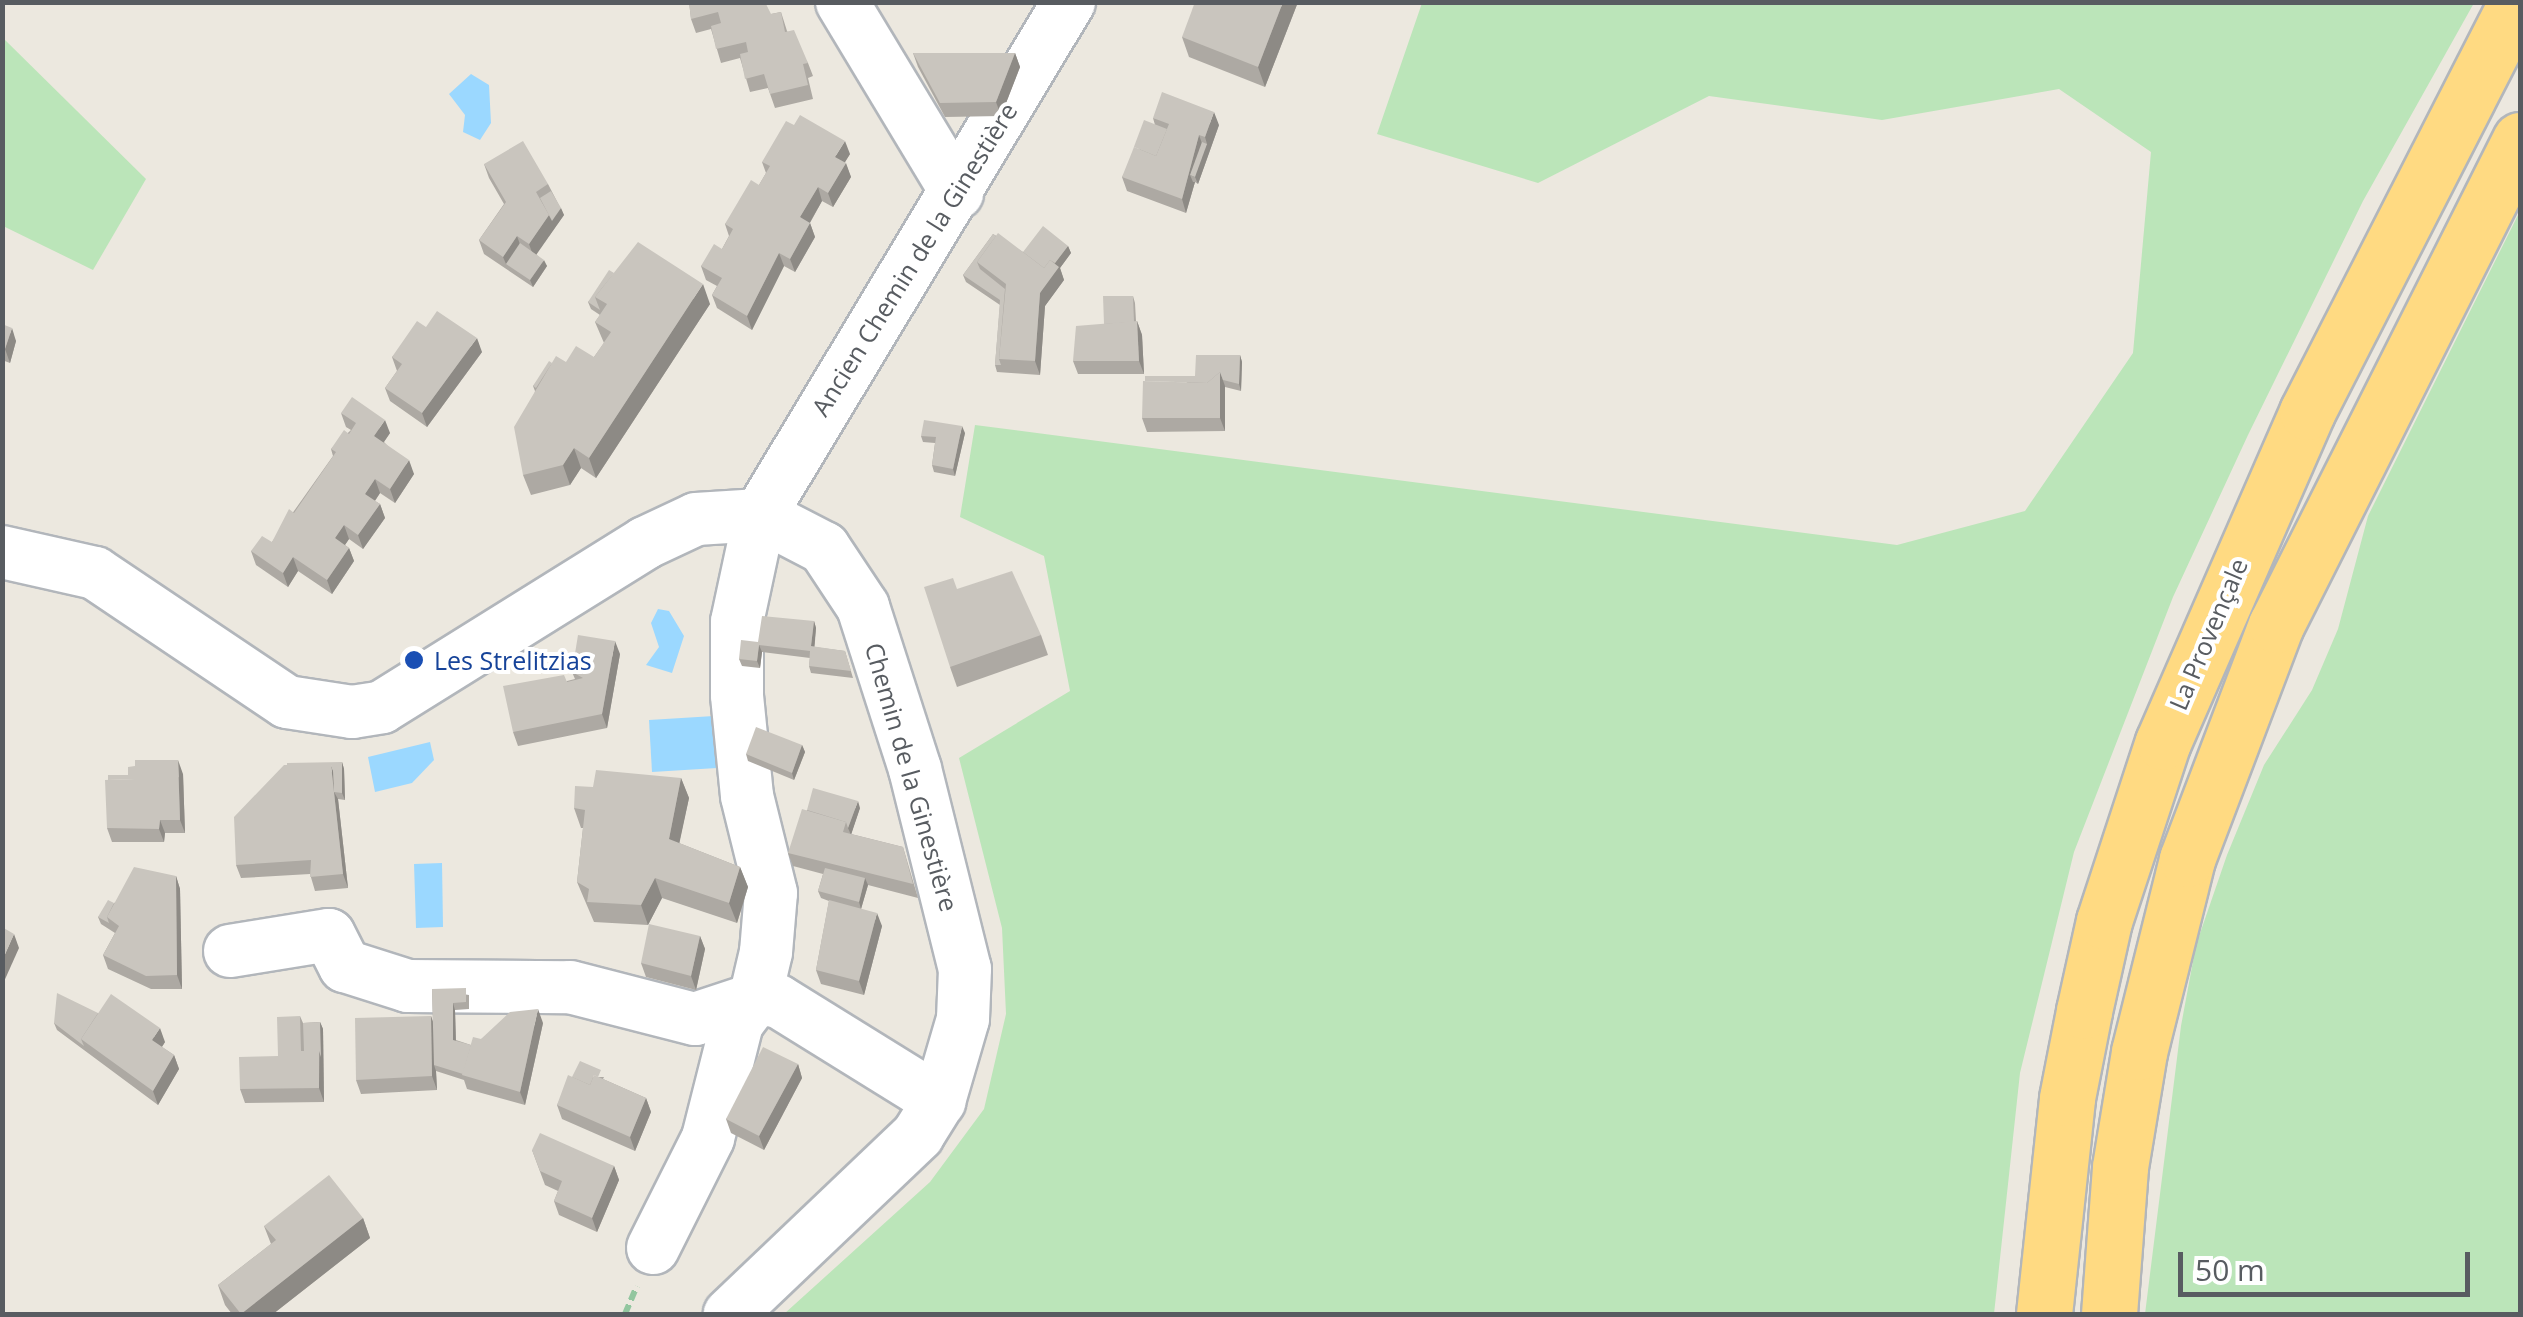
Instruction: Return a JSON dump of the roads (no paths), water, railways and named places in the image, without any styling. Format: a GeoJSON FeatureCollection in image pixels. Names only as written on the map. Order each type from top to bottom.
{"type":"FeatureCollection","features":[{"type":"Feature","properties":{"kind":"highway","name":"La Provençale"},"geometry":{"type":"LineString","coordinates":[[2044,1314],[2064,1115],[2084,1011],[2104,921],[2163,742],[2308,412],[2517,2]]}},
{"type":"Feature","properties":{"kind":"highway"},"geometry":{"type":"LineString","coordinates":[[2109,1314],[2120,1167],[2139,1052],[2187,859],[2276,626],[2520,140]]}},
{"type":"Feature","properties":{"kind":"street"},"geometry":{"type":"LineString","coordinates":[[842,2],[957,194]]}},
{"type":"Feature","properties":{"kind":"street","name":"Ancien Chemin de la Ginestière"},"geometry":{"type":"LineString","coordinates":[[755,999],[771,893],[746,796],[737,622],[760,515],[957,194],[1068,2]]}},
{"type":"Feature","properties":{"kind":"street"},"geometry":{"type":"LineString","coordinates":[[2,552],[95,573],[287,702],[352,712],[397,698],[645,543],[696,520],[760,515]]}},
{"type":"Feature","properties":{"kind":"street","name":"Chemin de la Ginestière"},"geometry":{"type":"LineString","coordinates":[[730,1314],[890,1166],[940,1101],[962,1019],[964,969],[915,769],[864,607],[844,572],[824,548],[760,515]]}},
{"type":"Feature","properties":{"kind":"street"},"geometry":{"type":"LineString","coordinates":[[230,951],[329,935],[345,966],[372,979],[408,986],[570,987],[695,1019],[755,999],[808,1016],[940,1101]]}},
{"type":"Feature","properties":{"kind":"street"},"geometry":{"type":"LineString","coordinates":[[653,1248],[708,1138],[736,1023],[755,999]]}},
{"type":"Feature","properties":{"kind":"water"},"geometry":{"type":"Polygon","coordinates":[[[471,74],[489,85],[491,123],[480,140],[463,132],[465,115],[449,94],[471,74]]]}},
{"type":"Feature","properties":{"kind":"water"},"geometry":{"type":"Polygon","coordinates":[[[658,609],[669,611],[684,636],[672,673],[646,665],[659,647],[651,623],[658,609]]]}},
{"type":"Feature","properties":{"kind":"water"},"geometry":{"type":"Polygon","coordinates":[[[714,716],[717,768],[652,772],[649,720],[714,716]]]}},
{"type":"Feature","properties":{"kind":"water"},"geometry":{"type":"Polygon","coordinates":[[[430,742],[434,760],[412,783],[375,792],[368,757],[430,742]]]}},
{"type":"Feature","properties":{"kind":"water"},"geometry":{"type":"Polygon","coordinates":[[[442,863],[443,927],[416,928],[414,864],[442,863]]]}},
{"type":"Feature","properties":{"kind":"place","name":"Les Strelitzias"},"geometry":{"type":"Point","coordinates":[414,660]}}]}
